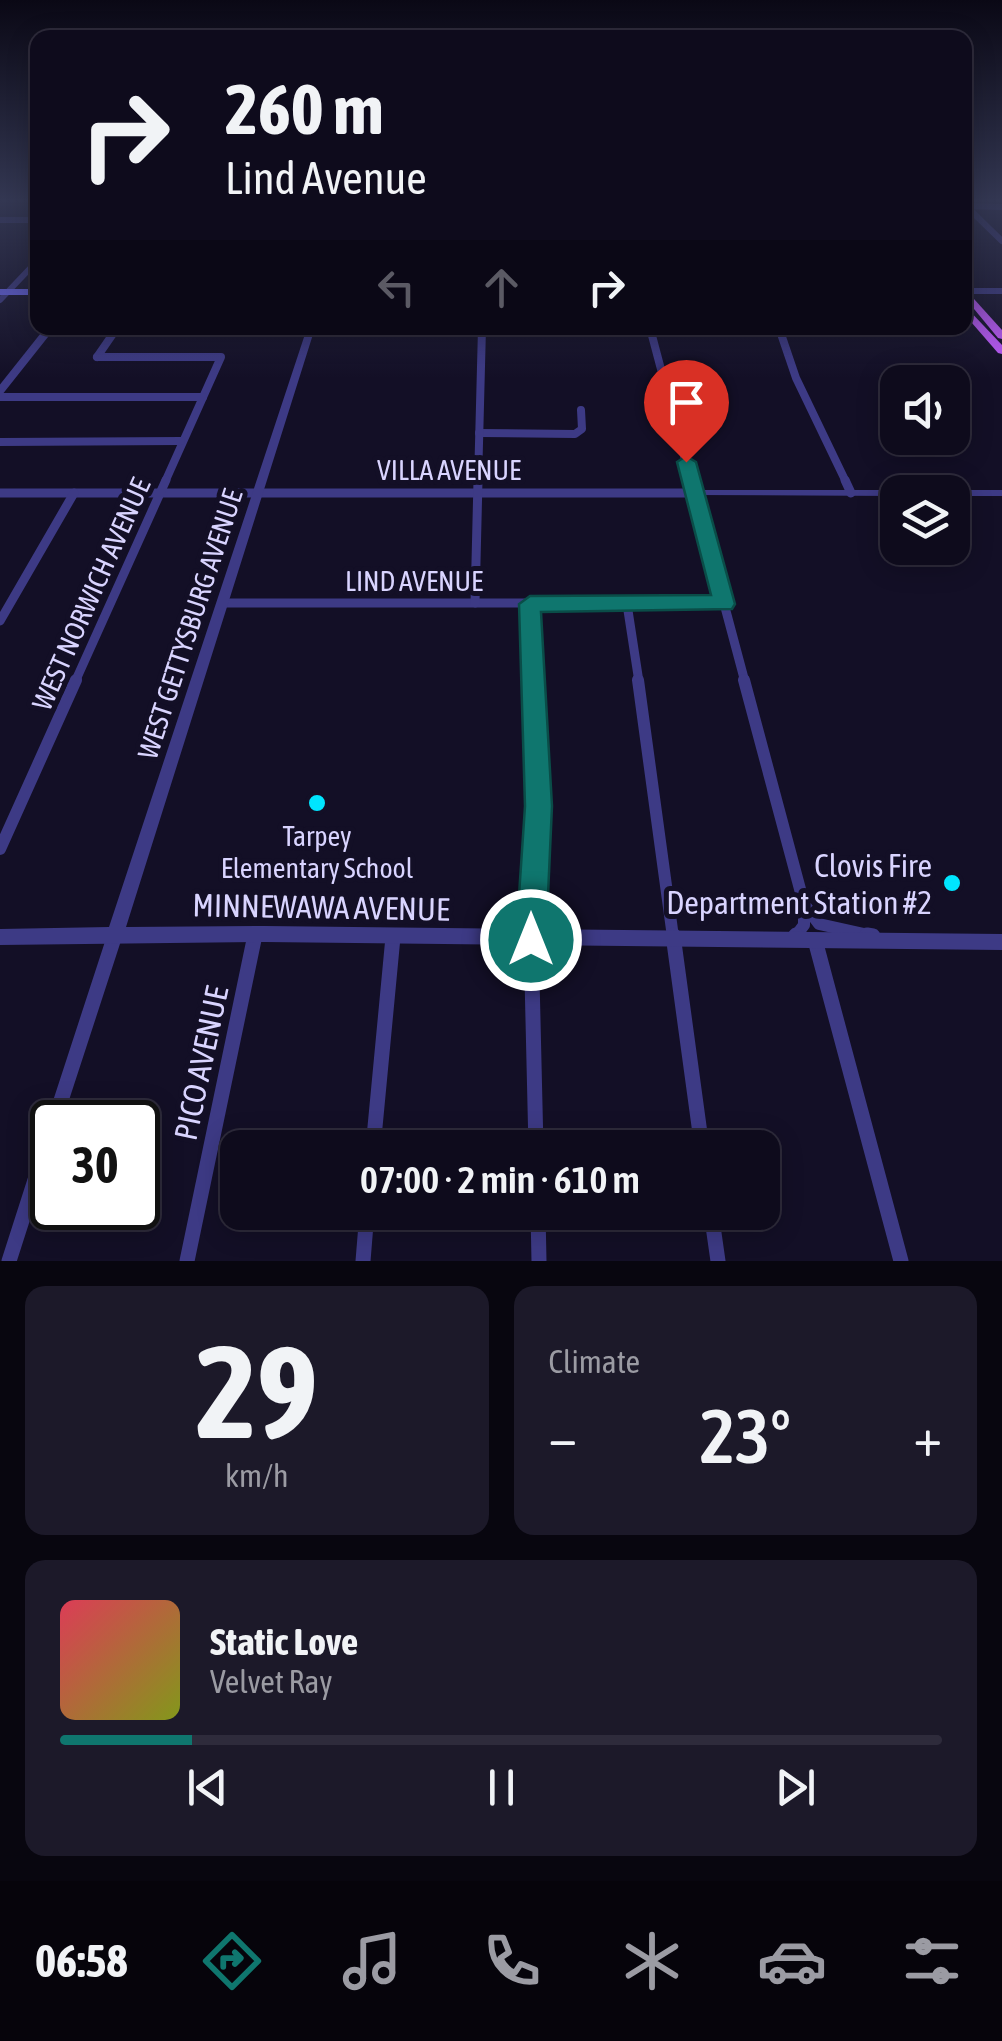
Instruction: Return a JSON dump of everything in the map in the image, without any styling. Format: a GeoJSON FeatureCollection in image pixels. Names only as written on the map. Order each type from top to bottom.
{"type":"FeatureCollection","features":[{"type":"Feature","properties":{"kind":"main road"},"geometry":{"type":"LineString","coordinates":[[4,292],[30,292]]}},
{"type":"Feature","properties":{"kind":"main road"},"geometry":{"type":"LineString","coordinates":[[972,302],[1000,344]]}},
{"type":"Feature","properties":{"kind":"main road"},"geometry":{"type":"LineString","coordinates":[[972,316],[1000,344]]}},
{"type":"Feature","properties":{"kind":"street"},"geometry":{"type":"LineString","coordinates":[[0,300],[30,268]]}},
{"type":"Feature","properties":{"kind":"street"},"geometry":{"type":"LineString","coordinates":[[972,291],[1002,291]]}},
{"type":"Feature","properties":{"kind":"street"},"geometry":{"type":"LineString","coordinates":[[0,394],[45,335]]}},
{"type":"Feature","properties":{"kind":"street","name":"WEST NORWICH AVENUE"},"geometry":{"type":"LineString","coordinates":[[0,849],[221,357],[98,357],[112,335]]}},
{"type":"Feature","properties":{"kind":"street","name":"WEST GETTYSBURG AVENUE"},"geometry":{"type":"LineString","coordinates":[[115,935],[310,335]]}},
{"type":"Feature","properties":{"kind":"street"},"geometry":{"type":"LineString","coordinates":[[475,603],[482,335]]}},
{"type":"Feature","properties":{"kind":"street"},"geometry":{"type":"LineString","coordinates":[[652,335],[804,904],[804,925],[790,940]]}},
{"type":"Feature","properties":{"kind":"street"},"geometry":{"type":"LineString","coordinates":[[781,335],[794,373],[851,493]]}},
{"type":"Feature","properties":{"kind":"street"},"geometry":{"type":"LineString","coordinates":[[0,394],[202,397]]}},
{"type":"Feature","properties":{"kind":"street"},"geometry":{"type":"LineString","coordinates":[[479,433],[575,434],[582,430],[581,410]]}},
{"type":"Feature","properties":{"kind":"street"},"geometry":{"type":"LineString","coordinates":[[0,442],[182,442]]}},
{"type":"Feature","properties":{"kind":"street","name":"VILLA AVENUE"},"geometry":{"type":"LineString","coordinates":[[0,493],[880,493]]}},
{"type":"Feature","properties":{"kind":"street"},"geometry":{"type":"LineString","coordinates":[[0,621],[74,493]]}},
{"type":"Feature","properties":{"kind":"street"},"geometry":{"type":"LineString","coordinates":[[970,493],[1002,493]]}},
{"type":"Feature","properties":{"kind":"street","name":"LIND AVENUE"},"geometry":{"type":"LineString","coordinates":[[224,603],[724,604]]}},
{"type":"Feature","properties":{"kind":"street"},"geometry":{"type":"LineString","coordinates":[[530,604],[539,806],[531,940],[536,1130]]}},
{"type":"Feature","properties":{"kind":"street"},"geometry":{"type":"LineString","coordinates":[[626,604],[665,851],[671,940],[699,1130]]}},
{"type":"Feature","properties":{"kind":"street"},"geometry":{"type":"LineString","coordinates":[[804,904],[818,924],[847,927],[888,941]]}},
{"type":"Feature","properties":{"kind":"street","name":"MINNEWAWA AVENUE"},"geometry":{"type":"LineString","coordinates":[[0,937],[256,934],[531,940],[1002,942]]}},
{"type":"Feature","properties":{"kind":"street","name":"PICO AVENUE"},"geometry":{"type":"LineString","coordinates":[[188,1261],[256,934]]}},
{"type":"Feature","properties":{"kind":"street"},"geometry":{"type":"LineString","coordinates":[[61,1100],[115,935]]}},
{"type":"Feature","properties":{"kind":"street"},"geometry":{"type":"LineString","coordinates":[[375,1130],[393,937]]}},
{"type":"Feature","properties":{"kind":"street"},"geometry":{"type":"LineString","coordinates":[[815,940],[901,1261]]}},
{"type":"Feature","properties":{"kind":"street"},"geometry":{"type":"LineString","coordinates":[[9,1261],[30,1196]]}},
{"type":"Feature","properties":{"kind":"street"},"geometry":{"type":"LineString","coordinates":[[363,1261],[366,1230]]}},
{"type":"Feature","properties":{"kind":"street"},"geometry":{"type":"LineString","coordinates":[[538,1230],[539,1261]]}},
{"type":"Feature","properties":{"kind":"street"},"geometry":{"type":"LineString","coordinates":[[714,1230],[718,1261]]}},
{"type":"Feature","properties":{"kind":"place","name":"Tarpey Elementary School"},"geometry":{"type":"Point","coordinates":[317,803]}},
{"type":"Feature","properties":{"kind":"place","name":"Clovis Fire Department Station #2"},"geometry":{"type":"Point","coordinates":[952,883]}},
{"type":"Feature","properties":{"kind":"route"},"geometry":{"type":"LineString","coordinates":[[531,940],[530,896],[539,806],[530,604],[724,604],[686,462]]}}]}
